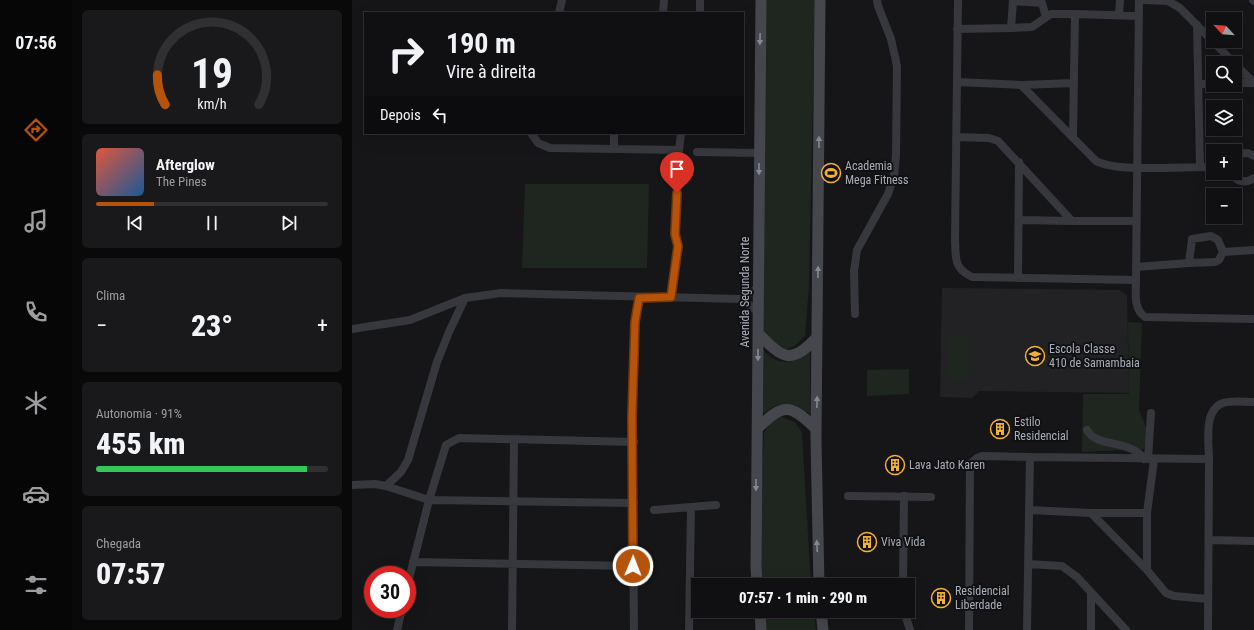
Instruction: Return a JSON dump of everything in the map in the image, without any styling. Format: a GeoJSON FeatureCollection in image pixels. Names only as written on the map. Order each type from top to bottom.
{"type":"FeatureCollection","features":[{"type":"Feature","properties":{"kind":"main road","name":"Avenida Segunda Norte"},"geometry":{"type":"LineString","coordinates":[[757,578],[760,0]]}},
{"type":"Feature","properties":{"kind":"main road"},"geometry":{"type":"LineString","coordinates":[[819,578],[816,532],[816,337],[820,0]]}},
{"type":"Feature","properties":{"kind":"main road"},"geometry":{"type":"LineString","coordinates":[[758,333],[772,349],[782,354],[792,356],[806,349],[816,337]]}},
{"type":"Feature","properties":{"kind":"main road"},"geometry":{"type":"LineString","coordinates":[[757,429],[773,413],[785,409],[794,411],[805,418],[816,429]]}},
{"type":"Feature","properties":{"kind":"main road"},"geometry":{"type":"LineString","coordinates":[[760,618],[761,630]]}},
{"type":"Feature","properties":{"kind":"main road"},"geometry":{"type":"LineString","coordinates":[[822,618],[823,630]]}},
{"type":"Feature","properties":{"kind":"street"},"geometry":{"type":"LineString","coordinates":[[558,12],[562,0]]}},
{"type":"Feature","properties":{"kind":"street"},"geometry":{"type":"LineString","coordinates":[[663,12],[664,0]]}},
{"type":"Feature","properties":{"kind":"street"},"geometry":{"type":"LineString","coordinates":[[700,0],[700,12]]}},
{"type":"Feature","properties":{"kind":"street"},"geometry":{"type":"LineString","coordinates":[[855,314],[854,271],[857,250],[888,194],[894,176],[896,155],[897,66],[891,39],[878,6],[878,0]]}},
{"type":"Feature","properties":{"kind":"street"},"geometry":{"type":"LineString","coordinates":[[958,0],[956,264],[960,270],[972,277],[1136,280]]}},
{"type":"Feature","properties":{"kind":"street"},"geometry":{"type":"LineString","coordinates":[[1119,14],[1120,0]]}},
{"type":"Feature","properties":{"kind":"street"},"geometry":{"type":"LineString","coordinates":[[1139,0],[1135,221],[1137,306],[1140,313],[1145,317],[1254,319]]}},
{"type":"Feature","properties":{"kind":"street"},"geometry":{"type":"LineString","coordinates":[[1144,0],[1168,2],[1180,8],[1228,56]]}},
{"type":"Feature","properties":{"kind":"street"},"geometry":{"type":"LineString","coordinates":[[1011,28],[1013,1],[1042,3],[1046,17]]}},
{"type":"Feature","properties":{"kind":"street"},"geometry":{"type":"LineString","coordinates":[[957,29],[1032,27],[1051,14],[1119,14],[1139,16]]}},
{"type":"Feature","properties":{"kind":"street"},"geometry":{"type":"LineString","coordinates":[[1073,137],[1075,14]]}},
{"type":"Feature","properties":{"kind":"street"},"geometry":{"type":"LineString","coordinates":[[1197,25],[1200,167]]}},
{"type":"Feature","properties":{"kind":"street"},"geometry":{"type":"LineString","coordinates":[[1242,70],[1254,83]]}},
{"type":"Feature","properties":{"kind":"street"},"geometry":{"type":"LineString","coordinates":[[957,82],[1021,84],[1074,83]]}},
{"type":"Feature","properties":{"kind":"street"},"geometry":{"type":"LineString","coordinates":[[1242,83],[1254,83]]}},
{"type":"Feature","properties":{"kind":"street"},"geometry":{"type":"LineString","coordinates":[[1021,84],[1096,161],[1101,164],[1136,168],[1206,167]]}},
{"type":"Feature","properties":{"kind":"street"},"geometry":{"type":"LineString","coordinates":[[1199,84],[1206,84]]}},
{"type":"Feature","properties":{"kind":"street"},"geometry":{"type":"LineString","coordinates":[[532,134],[538,142],[550,148],[678,150]]}},
{"type":"Feature","properties":{"kind":"street"},"geometry":{"type":"LineString","coordinates":[[614,134],[614,148]]}},
{"type":"Feature","properties":{"kind":"street"},"geometry":{"type":"LineString","coordinates":[[671,297],[678,246],[675,234],[678,150],[681,134]]}},
{"type":"Feature","properties":{"kind":"street"},"geometry":{"type":"LineString","coordinates":[[956,137],[995,139],[1019,162],[1072,221]]}},
{"type":"Feature","properties":{"kind":"street"},"geometry":{"type":"LineString","coordinates":[[697,152],[759,153]]}},
{"type":"Feature","properties":{"kind":"street"},"geometry":{"type":"LineString","coordinates":[[1242,153],[1248,153],[1254,156]]}},
{"type":"Feature","properties":{"kind":"street"},"geometry":{"type":"LineString","coordinates":[[1018,278],[1020,220],[1019,162]]}},
{"type":"Feature","properties":{"kind":"street"},"geometry":{"type":"LineString","coordinates":[[1238,180],[1243,182],[1254,178]]}},
{"type":"Feature","properties":{"kind":"street"},"geometry":{"type":"LineString","coordinates":[[1020,220],[1135,221]]}},
{"type":"Feature","properties":{"kind":"street"},"geometry":{"type":"LineString","coordinates":[[1136,267],[1215,262],[1219,260],[1223,252],[1218,240],[1214,237],[1194,238],[1191,240],[1189,263]]}},
{"type":"Feature","properties":{"kind":"street"},"geometry":{"type":"LineString","coordinates":[[1223,252],[1254,250]]}},
{"type":"Feature","properties":{"kind":"street"},"geometry":{"type":"LineString","coordinates":[[741,300],[758,288]]}},
{"type":"Feature","properties":{"kind":"street"},"geometry":{"type":"LineString","coordinates":[[352,330],[410,320],[465,298],[501,293],[586,294],[639,298],[671,297],[741,300],[758,311]]}},
{"type":"Feature","properties":{"kind":"street"},"geometry":{"type":"LineString","coordinates":[[386,486],[401,472],[408,460],[438,362],[449,332],[465,298]]}},
{"type":"Feature","properties":{"kind":"street"},"geometry":{"type":"LineString","coordinates":[[634,630],[634,442],[632,416],[635,322],[639,298]]}},
{"type":"Feature","properties":{"kind":"street"},"geometry":{"type":"LineString","coordinates":[[1208,630],[1210,418],[1213,410],[1224,402],[1254,402]]}},
{"type":"Feature","properties":{"kind":"street"},"geometry":{"type":"LineString","coordinates":[[1147,570],[1147,513],[1151,413]]}},
{"type":"Feature","properties":{"kind":"street"},"geometry":{"type":"LineString","coordinates":[[1087,430],[1092,436],[1135,450],[1149,460]]}},
{"type":"Feature","properties":{"kind":"street"},"geometry":{"type":"LineString","coordinates":[[412,566],[429,500],[446,445],[452,441],[459,438],[634,442]]}},
{"type":"Feature","properties":{"kind":"street"},"geometry":{"type":"LineString","coordinates":[[512,630],[511,564],[514,440]]}},
{"type":"Feature","properties":{"kind":"street"},"geometry":{"type":"LineString","coordinates":[[969,630],[970,464],[977,458],[982,456],[1149,460],[1209,459]]}},
{"type":"Feature","properties":{"kind":"street"},"geometry":{"type":"LineString","coordinates":[[1027,630],[1030,457]]}},
{"type":"Feature","properties":{"kind":"street"},"geometry":{"type":"LineString","coordinates":[[352,485],[375,484],[386,486],[429,500],[634,503]]}},
{"type":"Feature","properties":{"kind":"street"},"geometry":{"type":"LineString","coordinates":[[848,496],[930,497]]}},
{"type":"Feature","properties":{"kind":"street"},"geometry":{"type":"LineString","coordinates":[[903,578],[904,496]]}},
{"type":"Feature","properties":{"kind":"street"},"geometry":{"type":"LineString","coordinates":[[654,510],[716,505]]}},
{"type":"Feature","properties":{"kind":"street"},"geometry":{"type":"LineString","coordinates":[[688,630],[691,508]]}},
{"type":"Feature","properties":{"kind":"street"},"geometry":{"type":"LineString","coordinates":[[1029,510],[1091,513],[1147,513]]}},
{"type":"Feature","properties":{"kind":"street"},"geometry":{"type":"LineString","coordinates":[[1091,513],[1147,570],[1163,589],[1170,594],[1208,599]]}},
{"type":"Feature","properties":{"kind":"street"},"geometry":{"type":"LineString","coordinates":[[1209,540],[1254,541]]}},
{"type":"Feature","properties":{"kind":"street"},"geometry":{"type":"LineString","coordinates":[[413,562],[633,566]]}},
{"type":"Feature","properties":{"kind":"street"},"geometry":{"type":"LineString","coordinates":[[1028,564],[1062,566],[1077,577],[1091,594],[1126,630]]}},
{"type":"Feature","properties":{"kind":"street"},"geometry":{"type":"LineString","coordinates":[[1091,594],[1091,630]]}},
{"type":"Feature","properties":{"kind":"street"},"geometry":{"type":"LineString","coordinates":[[397,630],[400,618]]}},
{"type":"Feature","properties":{"kind":"street"},"geometry":{"type":"LineString","coordinates":[[906,618],[910,630]]}},
{"type":"Feature","properties":{"kind":"shaded area"},"geometry":{"type":"Polygon","coordinates":[[[763,0],[815,0],[809,286],[805,336],[795,346],[783,350],[761,332],[763,0]]]}},
{"type":"Feature","properties":{"kind":"shaded area"},"geometry":{"type":"Polygon","coordinates":[[[525,184],[649,184],[647,268],[522,268],[525,184]]]}},
{"type":"Feature","properties":{"kind":"shaded area","name":"Escola Classe 410 de Samambaia"},"geometry":{"type":"Polygon","coordinates":[[[942,288],[1119,290],[1127,295],[1129,393],[979,391],[972,398],[940,397],[942,288]]]}},
{"type":"Feature","properties":{"kind":"shaded area"},"geometry":{"type":"Polygon","coordinates":[[[1128,322],[1142,323],[1139,410],[1147,430],[1144,449],[1082,452],[1083,394],[1129,394],[1128,322]]]}},
{"type":"Feature","properties":{"kind":"shaded area"},"geometry":{"type":"Polygon","coordinates":[[[947,337],[970,337],[969,380],[947,379],[947,337]]]}},
{"type":"Feature","properties":{"kind":"shaded area"},"geometry":{"type":"Polygon","coordinates":[[[762,349],[773,359],[784,362],[796,359],[810,352],[810,414],[791,405],[780,404],[774,406],[762,415],[762,349]]]}},
{"type":"Feature","properties":{"kind":"shaded area"},"geometry":{"type":"Polygon","coordinates":[[[909,369],[909,394],[867,396],[867,370],[909,369]]]}},
{"type":"Feature","properties":{"kind":"shaded area"},"geometry":{"type":"Polygon","coordinates":[[[781,417],[795,422],[802,432],[811,578],[759,578],[758,565],[764,433],[770,423],[781,417]]]}},
{"type":"Feature","properties":{"kind":"shaded area"},"geometry":{"type":"Polygon","coordinates":[[[763,618],[815,618],[816,630],[764,630],[763,618]]]}},
{"type":"Feature","properties":{"kind":"place","name":"Academia Mega Fitness"},"geometry":{"type":"Point","coordinates":[831,173]}},
{"type":"Feature","properties":{"kind":"place","name":"Escola Classe 410 de Samambaia"},"geometry":{"type":"Point","coordinates":[1035,356]}},
{"type":"Feature","properties":{"kind":"place","name":"Estilo Residencial"},"geometry":{"type":"Point","coordinates":[1000,429]}},
{"type":"Feature","properties":{"kind":"place","name":"Lava Jato Karen"},"geometry":{"type":"Point","coordinates":[895,465]}},
{"type":"Feature","properties":{"kind":"place","name":"Viva Vida"},"geometry":{"type":"Point","coordinates":[867,542]}},
{"type":"Feature","properties":{"kind":"place","name":"Residencial Liberdade"},"geometry":{"type":"Point","coordinates":[941,598]}},
{"type":"Feature","properties":{"kind":"route"},"geometry":{"type":"LineString","coordinates":[[633,566],[634,442],[632,416],[636,343],[635,322],[639,298],[671,297],[678,246],[675,234],[677,193]]}}]}
